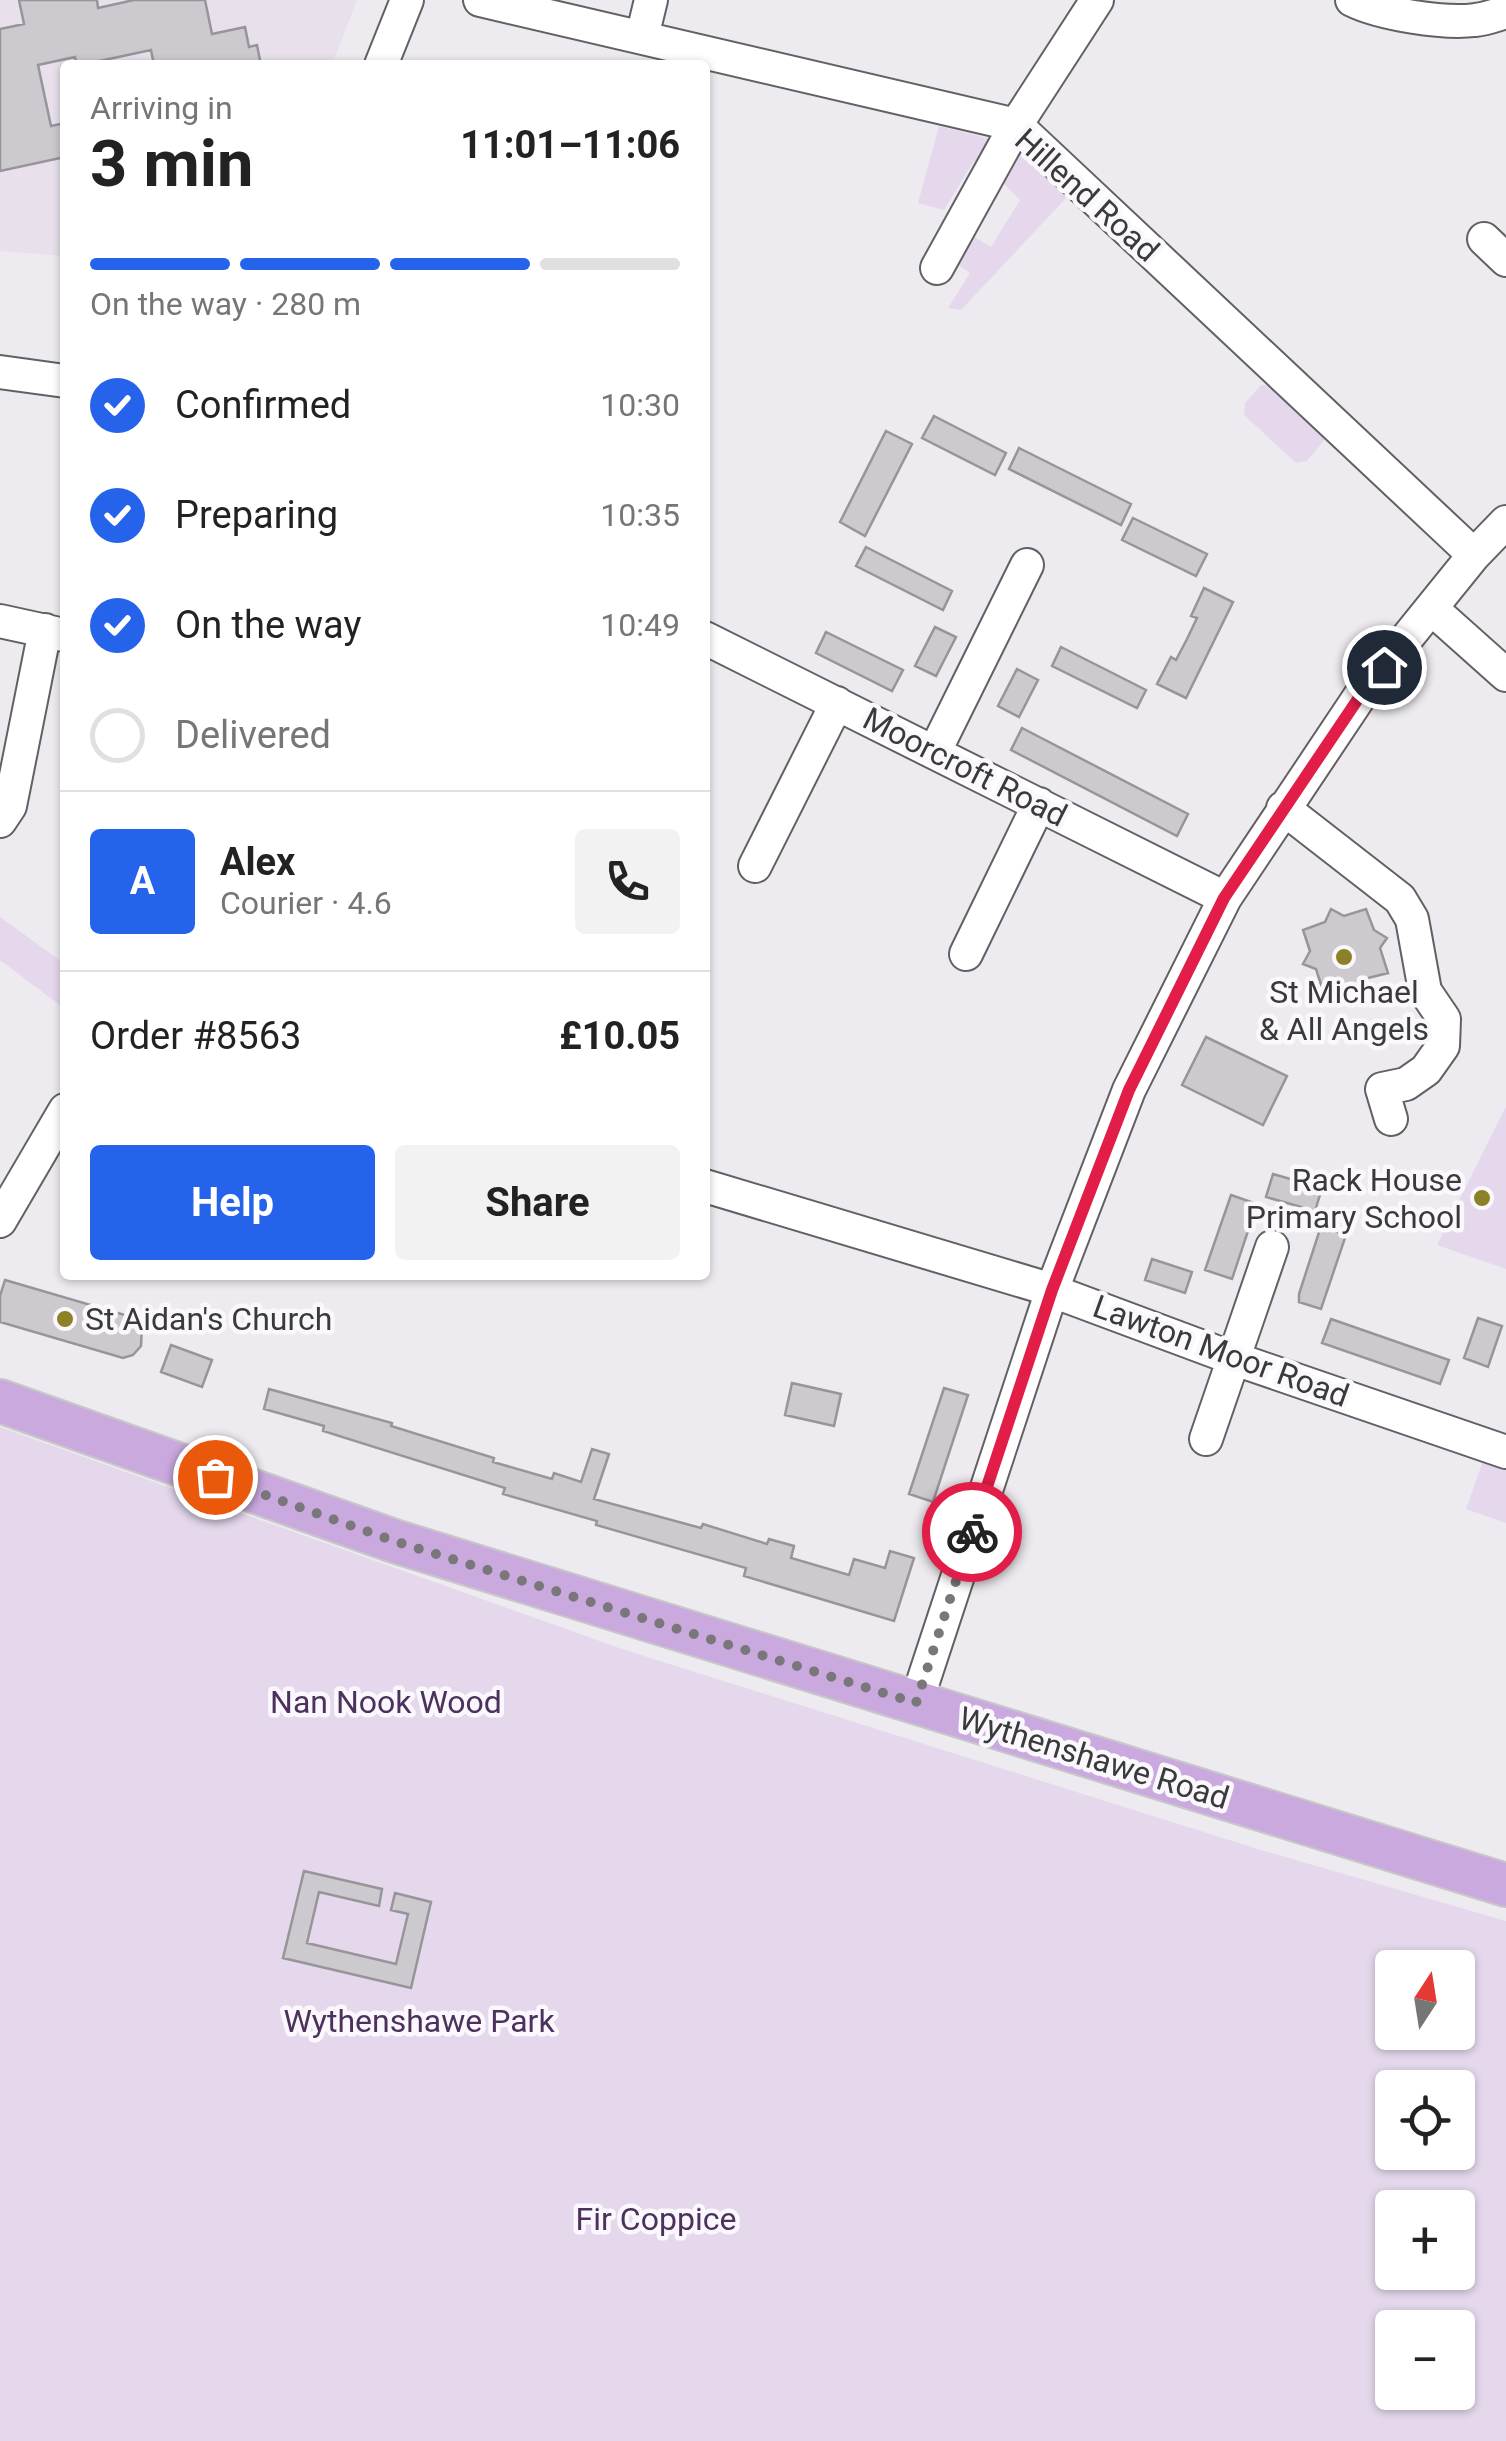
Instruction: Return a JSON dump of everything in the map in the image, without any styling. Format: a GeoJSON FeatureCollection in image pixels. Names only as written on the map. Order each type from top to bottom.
{"type":"FeatureCollection","features":[{"type":"Feature","properties":{"kind":"main road","name":"Wythenshawe Road"},"geometry":{"type":"LineString","coordinates":[[0,1401],[394,1541],[1506,1885]]}},
{"type":"Feature","properties":{"kind":"street"},"geometry":{"type":"LineString","coordinates":[[383,60],[407,0]]}},
{"type":"Feature","properties":{"kind":"street","name":"Hillend Road"},"geometry":{"type":"LineString","coordinates":[[480,0],[1016,126],[1474,555]]}},
{"type":"Feature","properties":{"kind":"street"},"geometry":{"type":"LineString","coordinates":[[642,37],[651,0]]}},
{"type":"Feature","properties":{"kind":"street"},"geometry":{"type":"LineString","coordinates":[[937,268],[1016,126],[1098,0]]}},
{"type":"Feature","properties":{"kind":"street"},"geometry":{"type":"LineString","coordinates":[[1352,0],[1364,6],[1428,18],[1474,20],[1506,12]]}},
{"type":"Feature","properties":{"kind":"street"},"geometry":{"type":"LineString","coordinates":[[0,372],[60,380]]}},
{"type":"Feature","properties":{"kind":"street"},"geometry":{"type":"LineString","coordinates":[[916,1703],[1052,1290],[1129,1090],[1224,898],[1360,696],[1474,555],[1506,522]]}},
{"type":"Feature","properties":{"kind":"street"},"geometry":{"type":"LineString","coordinates":[[934,751],[1027,565]]}},
{"type":"Feature","properties":{"kind":"street"},"geometry":{"type":"LineString","coordinates":[[1432,609],[1506,674]]}},
{"type":"Feature","properties":{"kind":"street"},"geometry":{"type":"LineString","coordinates":[[0,621],[55,632],[10,806],[0,821]]}},
{"type":"Feature","properties":{"kind":"street","name":"Moorcroft Road"},"geometry":{"type":"LineString","coordinates":[[710,640],[1224,898]]}},
{"type":"Feature","properties":{"kind":"street"},"geometry":{"type":"LineString","coordinates":[[755,866],[837,703]]}},
{"type":"Feature","properties":{"kind":"street"},"geometry":{"type":"LineString","coordinates":[[966,954],[1038,804]]}},
{"type":"Feature","properties":{"kind":"street"},"geometry":{"type":"LineString","coordinates":[[1283,808],[1400,899],[1412,919],[1425,991],[1444,1018],[1443,1046],[1426,1070],[1406,1084],[1382,1089],[1390,1119]]}},
{"type":"Feature","properties":{"kind":"street"},"geometry":{"type":"LineString","coordinates":[[0,1221],[60,1119]]}},
{"type":"Feature","properties":{"kind":"street","name":"Lawton Moor Road"},"geometry":{"type":"LineString","coordinates":[[710,1187],[1052,1290],[1235,1359],[1506,1452]]}},
{"type":"Feature","properties":{"kind":"street"},"geometry":{"type":"LineString","coordinates":[[1206,1440],[1272,1247]]}},
{"type":"Feature","properties":{"kind":"shaded area"},"geometry":{"type":"Polygon","coordinates":[[[0,0],[357,0],[334,60],[60,60],[60,256],[0,251],[0,0]]]}},
{"type":"Feature","properties":{"kind":"green space"},"geometry":{"type":"Polygon","coordinates":[[[939,126],[1003,142],[990,165],[974,161],[944,210],[918,203],[939,126]]]}},
{"type":"Feature","properties":{"kind":"green space"},"geometry":{"type":"Polygon","coordinates":[[[1019,153],[1068,196],[961,310],[948,308],[970,273],[955,263],[971,235],[991,247],[1020,200],[1002,182],[1019,153]]]}},
{"type":"Feature","properties":{"kind":"green space"},"geometry":{"type":"Polygon","coordinates":[[[1261,385],[1269,385],[1327,437],[1307,461],[1296,463],[1244,415],[1245,403],[1261,385]]]}},
{"type":"Feature","properties":{"kind":"green space"},"geometry":{"type":"Polygon","coordinates":[[[0,917],[60,960],[60,1005],[0,960],[0,917]]]}},
{"type":"Feature","properties":{"kind":"green space","name":"Rack House Primary School"},"geometry":{"type":"Polygon","coordinates":[[[1506,1106],[1506,1269],[1437,1245],[1506,1106]]]}},
{"type":"Feature","properties":{"kind":"green space","name":"Wythenshawe Park"},"geometry":{"type":"Polygon","coordinates":[[[0,1427],[622,1649],[1261,1850],[1506,1921],[1506,2441],[0,2441],[0,1427]]]}},
{"type":"Feature","properties":{"kind":"green space"},"geometry":{"type":"Polygon","coordinates":[[[1484,1458],[1506,1465],[1506,1523],[1466,1509],[1484,1458]]]}},
{"type":"Feature","properties":{"kind":"building"},"geometry":{"type":"Polygon","coordinates":[[[19,0],[97,0],[98,8],[134,0],[205,0],[212,34],[245,27],[249,47],[257,45],[260,60],[153,60],[151,50],[104,60],[75,57],[38,65],[51,126],[60,124],[60,158],[0,171],[0,29],[24,24],[19,0]]]}},
{"type":"Feature","properties":{"kind":"building"},"geometry":{"type":"Polygon","coordinates":[[[934,416],[1006,453],[995,475],[922,438],[934,416]]]}},
{"type":"Feature","properties":{"kind":"building"},"geometry":{"type":"Polygon","coordinates":[[[886,431],[912,444],[865,536],[840,522],[886,431]]]}},
{"type":"Feature","properties":{"kind":"building"},"geometry":{"type":"Polygon","coordinates":[[[1019,448],[1131,504],[1121,525],[1009,469],[1019,448]]]}},
{"type":"Feature","properties":{"kind":"building"},"geometry":{"type":"Polygon","coordinates":[[[1133,518],[1207,554],[1196,576],[1122,540],[1133,518]]]}},
{"type":"Feature","properties":{"kind":"building"},"geometry":{"type":"Polygon","coordinates":[[[866,547],[952,591],[943,610],[856,566],[866,547]]]}},
{"type":"Feature","properties":{"kind":"building"},"geometry":{"type":"Polygon","coordinates":[[[1204,588],[1233,602],[1186,698],[1157,684],[1171,657],[1176,660],[1187,639],[1197,618],[1191,616],[1204,588]]]}},
{"type":"Feature","properties":{"kind":"building"},"geometry":{"type":"Polygon","coordinates":[[[935,627],[956,637],[936,676],[915,666],[935,627]]]}},
{"type":"Feature","properties":{"kind":"building"},"geometry":{"type":"Polygon","coordinates":[[[826,632],[903,670],[892,691],[816,653],[826,632]]]}},
{"type":"Feature","properties":{"kind":"building"},"geometry":{"type":"Polygon","coordinates":[[[1061,647],[1146,690],[1137,708],[1052,666],[1061,647]]]}},
{"type":"Feature","properties":{"kind":"building"},"geometry":{"type":"Polygon","coordinates":[[[1017,669],[1038,680],[1019,717],[998,706],[1017,669]]]}},
{"type":"Feature","properties":{"kind":"building"},"geometry":{"type":"Polygon","coordinates":[[[1022,728],[1188,814],[1177,836],[1011,750],[1022,728]]]}},
{"type":"Feature","properties":{"kind":"building","name":"St Michael & All Angels"},"geometry":{"type":"Polygon","coordinates":[[[1331,909],[1344,916],[1366,909],[1374,930],[1387,938],[1380,948],[1388,973],[1364,979],[1359,991],[1345,987],[1324,994],[1316,969],[1303,964],[1310,951],[1303,930],[1325,922],[1331,909]]]}},
{"type":"Feature","properties":{"kind":"building"},"geometry":{"type":"Polygon","coordinates":[[[1206,1037],[1287,1076],[1263,1125],[1182,1085],[1206,1037]]]}},
{"type":"Feature","properties":{"kind":"building"},"geometry":{"type":"Polygon","coordinates":[[[1273,1174],[1322,1188],[1315,1211],[1266,1197],[1273,1174]]]}},
{"type":"Feature","properties":{"kind":"building"},"geometry":{"type":"Polygon","coordinates":[[[1231,1195],[1257,1204],[1232,1279],[1205,1270],[1231,1195]]]}},
{"type":"Feature","properties":{"kind":"building"},"geometry":{"type":"Polygon","coordinates":[[[1321,1226],[1346,1235],[1321,1309],[1299,1302],[1299,1294],[1321,1226]]]}},
{"type":"Feature","properties":{"kind":"building"},"geometry":{"type":"Polygon","coordinates":[[[1152,1259],[1192,1272],[1185,1293],[1145,1280],[1152,1259]]]}},
{"type":"Feature","properties":{"kind":"building"},"geometry":{"type":"Polygon","coordinates":[[[5,1280],[132,1317],[142,1326],[141,1346],[133,1355],[123,1358],[0,1322],[0,1296],[5,1280]]]}},
{"type":"Feature","properties":{"kind":"building"},"geometry":{"type":"Polygon","coordinates":[[[1478,1318],[1502,1326],[1488,1367],[1464,1358],[1478,1318]]]}},
{"type":"Feature","properties":{"kind":"building"},"geometry":{"type":"Polygon","coordinates":[[[1331,1319],[1449,1360],[1440,1384],[1322,1343],[1331,1319]]]}},
{"type":"Feature","properties":{"kind":"building"},"geometry":{"type":"Polygon","coordinates":[[[171,1345],[212,1360],[202,1387],[161,1372],[171,1345]]]}},
{"type":"Feature","properties":{"kind":"building"},"geometry":{"type":"Polygon","coordinates":[[[792,1383],[841,1394],[834,1426],[785,1415],[792,1383]]]}},
{"type":"Feature","properties":{"kind":"building"},"geometry":{"type":"Polygon","coordinates":[[[944,1388],[968,1395],[933,1502],[909,1494],[944,1388]]]}},
{"type":"Feature","properties":{"kind":"building"},"geometry":{"type":"Polygon","coordinates":[[[269,1389],[392,1423],[391,1426],[494,1458],[493,1462],[552,1479],[554,1473],[581,1482],[592,1449],[609,1454],[594,1499],[701,1528],[703,1524],[767,1544],[769,1539],[794,1546],[791,1558],[849,1575],[854,1559],[885,1568],[890,1551],[914,1558],[894,1621],[744,1576],[746,1568],[596,1525],[597,1521],[503,1494],[505,1488],[323,1431],[324,1426],[264,1409],[269,1389]]]}},
{"type":"Feature","properties":{"kind":"building"},"geometry":{"type":"Polygon","coordinates":[[[304,1871],[382,1889],[379,1906],[319,1892],[307,1943],[396,1964],[408,1914],[391,1910],[395,1893],[431,1902],[411,1988],[283,1958],[304,1871]]]}},
{"type":"Feature","properties":{"kind":"way so far"},"geometry":{"type":"LineString","coordinates":[[215,1477],[394,1541],[916,1703],[972,1532]]}},
{"type":"Feature","properties":{"kind":"place","name":"St Michael & All Angels"},"geometry":{"type":"Point","coordinates":[1344,957]}},
{"type":"Feature","properties":{"kind":"place","name":"Rack House Primary School"},"geometry":{"type":"Point","coordinates":[1482,1198]}},
{"type":"Feature","properties":{"kind":"place","name":"St Aidan's Church"},"geometry":{"type":"Point","coordinates":[65,1319]}},
{"type":"Feature","properties":{"kind":"route"},"geometry":{"type":"LineString","coordinates":[[972,1532],[1052,1290],[1129,1090],[1224,898],[1360,696],[1384,667]]}},
{"type":"Feature","properties":{"kind":"park label","name":"Nan Nook Wood"},"geometry":{"type":"Point","coordinates":[386,1702]}},
{"type":"Feature","properties":{"kind":"park label","name":"Fir Coppice"},"geometry":{"type":"Point","coordinates":[656,2219]}}]}
